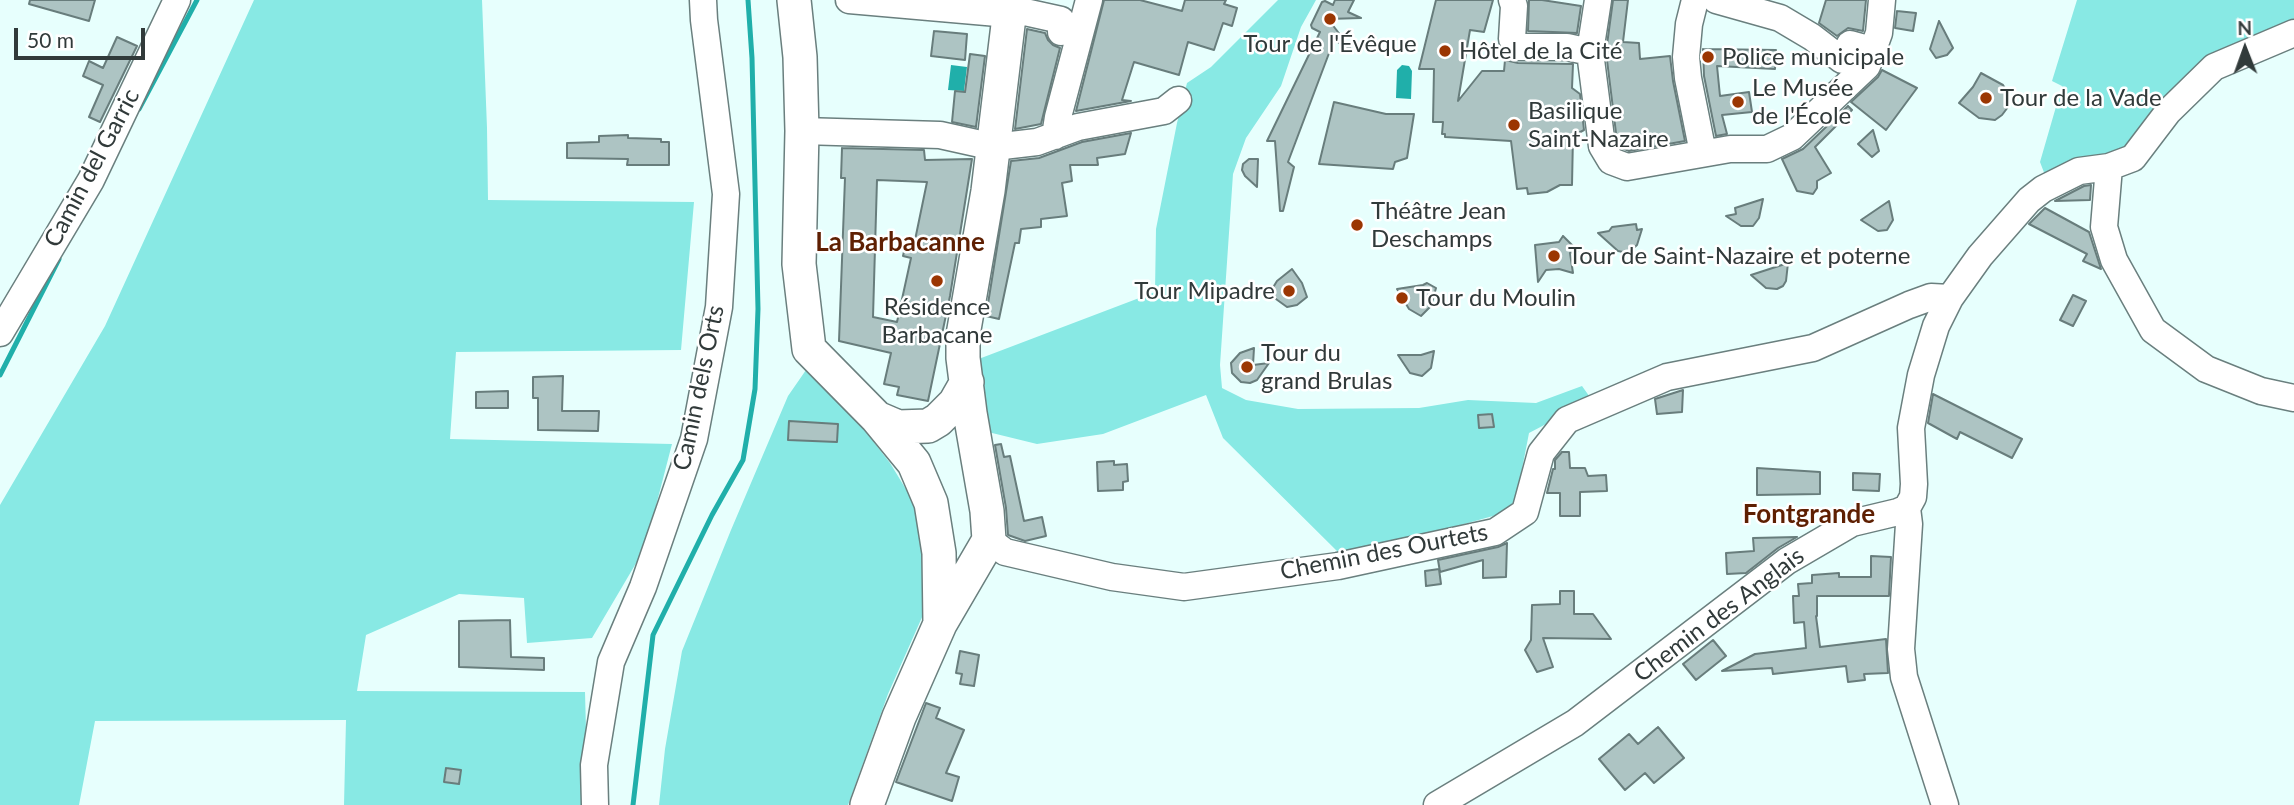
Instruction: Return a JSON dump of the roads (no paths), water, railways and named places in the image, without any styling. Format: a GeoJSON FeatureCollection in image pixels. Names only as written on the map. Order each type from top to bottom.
{"type":"FeatureCollection","features":[{"type":"Feature","properties":{"kind":"main road"},"geometry":{"type":"LineString","coordinates":[[794,0],[800,57],[802,131],[799,264],[809,349],[877,418],[914,463],[931,503],[950,529],[960,538],[970,541],[989,540]]}},
{"type":"Feature","properties":{"kind":"main road"},"geometry":{"type":"LineString","coordinates":[[867,805],[899,717],[940,624],[989,540],[987,511],[963,358],[963,335],[994,147],[1010,7]]}},
{"type":"Feature","properties":{"kind":"main road"},"geometry":{"type":"LineString","coordinates":[[877,418],[898,427],[928,426],[955,403],[967,382]]}},
{"type":"Feature","properties":{"kind":"main road"},"geometry":{"type":"LineString","coordinates":[[931,503],[939,553],[940,624]]}},
{"type":"Feature","properties":{"kind":"main road"},"geometry":{"type":"LineString","coordinates":[[940,586],[963,552],[989,540]]}},
{"type":"Feature","properties":{"kind":"street","name":"Camin del Garric"},"geometry":{"type":"LineString","coordinates":[[0,333],[91,180],[177,0]]}},
{"type":"Feature","properties":{"kind":"street","name":"Camin dels Orts"},"geometry":{"type":"LineString","coordinates":[[595,805],[594,765],[611,662],[643,587],[694,439],[719,307],[726,194],[703,0]]}},
{"type":"Feature","properties":{"kind":"street"},"geometry":{"type":"LineString","coordinates":[[849,0],[1010,7],[1061,20],[1060,32]]}},
{"type":"Feature","properties":{"kind":"street"},"geometry":{"type":"LineString","coordinates":[[1055,136],[1090,0]]}},
{"type":"Feature","properties":{"kind":"street"},"geometry":{"type":"LineString","coordinates":[[1598,0],[1590,52],[1601,140],[1604,152],[1611,161],[1625,167],[1730,149],[1768,149],[1793,136],[1867,66],[1879,33],[1882,0]]}},
{"type":"Feature","properties":{"kind":"street"},"geometry":{"type":"LineString","coordinates":[[1695,0],[1689,24],[1686,57],[1703,153]]}},
{"type":"Feature","properties":{"kind":"street"},"geometry":{"type":"LineString","coordinates":[[1716,0],[1780,18],[1812,37],[1842,60],[1850,44],[1872,50]]}},
{"type":"Feature","properties":{"kind":"street"},"geometry":{"type":"LineString","coordinates":[[1514,2],[1512,39],[1518,47],[1567,47],[1590,52]]}},
{"type":"Feature","properties":{"kind":"street"},"geometry":{"type":"LineString","coordinates":[[1945,805],[1904,677],[1901,649],[1909,524],[1907,508],[1913,497],[1914,484],[1911,428],[1918,386],[1936,326],[1951,298],[1980,256],[2029,200],[2057,180],[2079,171],[2109,167],[2133,158],[2168,113],[2214,67],[2294,33]]}},
{"type":"Feature","properties":{"kind":"street"},"geometry":{"type":"LineString","coordinates":[[802,131],[940,135],[994,147],[1037,142],[1078,127],[1164,111],[1178,100]]}},
{"type":"Feature","properties":{"kind":"street"},"geometry":{"type":"LineString","coordinates":[[2109,167],[2104,226],[2114,260],[2154,330],[2206,369],[2261,391],[2294,398]]}},
{"type":"Feature","properties":{"kind":"street","name":"Chemin des Ourtets"},"geometry":{"type":"LineString","coordinates":[[989,540],[1005,552],[1112,577],[1184,587],[1338,566],[1495,532],[1525,512],[1541,453],[1567,419],[1667,377],[1813,348],[1931,297],[1951,298]]}},
{"type":"Feature","properties":{"kind":"street","name":"Chemin des Anglais"},"geometry":{"type":"LineString","coordinates":[[1437,805],[1575,723],[1787,561],[1852,523],[1907,508]]}},
{"type":"Feature","properties":{"kind":"waterway"},"geometry":{"type":"LineString","coordinates":[[139,109],[197,0]]}},
{"type":"Feature","properties":{"kind":"waterway"},"geometry":{"type":"LineString","coordinates":[[633,805],[653,635],[712,515],[743,460],[755,389],[758,309],[752,58],[748,0]]}},
{"type":"Feature","properties":{"kind":"waterway"},"geometry":{"type":"LineString","coordinates":[[0,375],[59,259]]}},
{"type":"Feature","properties":{"kind":"place","name":"Tour de l'Évêque"},"geometry":{"type":"Point","coordinates":[1330,19]}},
{"type":"Feature","properties":{"kind":"place","name":"Hôtel de la Cité"},"geometry":{"type":"Point","coordinates":[1445,51]}},
{"type":"Feature","properties":{"kind":"place","name":"Police municipale"},"geometry":{"type":"Point","coordinates":[1708,57]}},
{"type":"Feature","properties":{"kind":"place","name":"Tour de la Vade"},"geometry":{"type":"Point","coordinates":[1986,98]}},
{"type":"Feature","properties":{"kind":"place","name":"Le Musée de l'École"},"geometry":{"type":"Point","coordinates":[1738,102]}},
{"type":"Feature","properties":{"kind":"place","name":"Basilique Saint-Nazaire"},"geometry":{"type":"Point","coordinates":[1514,125]}},
{"type":"Feature","properties":{"kind":"place","name":"Théâtre Jean Deschamps"},"geometry":{"type":"Point","coordinates":[1357,225]}},
{"type":"Feature","properties":{"kind":"place","name":"Tour de Saint-Nazaire et poterne"},"geometry":{"type":"Point","coordinates":[1554,256]}},
{"type":"Feature","properties":{"kind":"place","name":"Résidence Barbacane"},"geometry":{"type":"Point","coordinates":[937,281]}},
{"type":"Feature","properties":{"kind":"place","name":"Tour Mipadre"},"geometry":{"type":"Point","coordinates":[1289,291]}},
{"type":"Feature","properties":{"kind":"place","name":"Tour du Moulin"},"geometry":{"type":"Point","coordinates":[1402,298]}},
{"type":"Feature","properties":{"kind":"place","name":"Tour du grand Brulas"},"geometry":{"type":"Point","coordinates":[1247,367]}},
{"type":"Feature","properties":{"kind":"district","name":"La Barbacanne"},"geometry":{"type":"Point","coordinates":[900,243]}},
{"type":"Feature","properties":{"kind":"district","name":"Fontgrande"},"geometry":{"type":"Point","coordinates":[1809,515]}}]}
